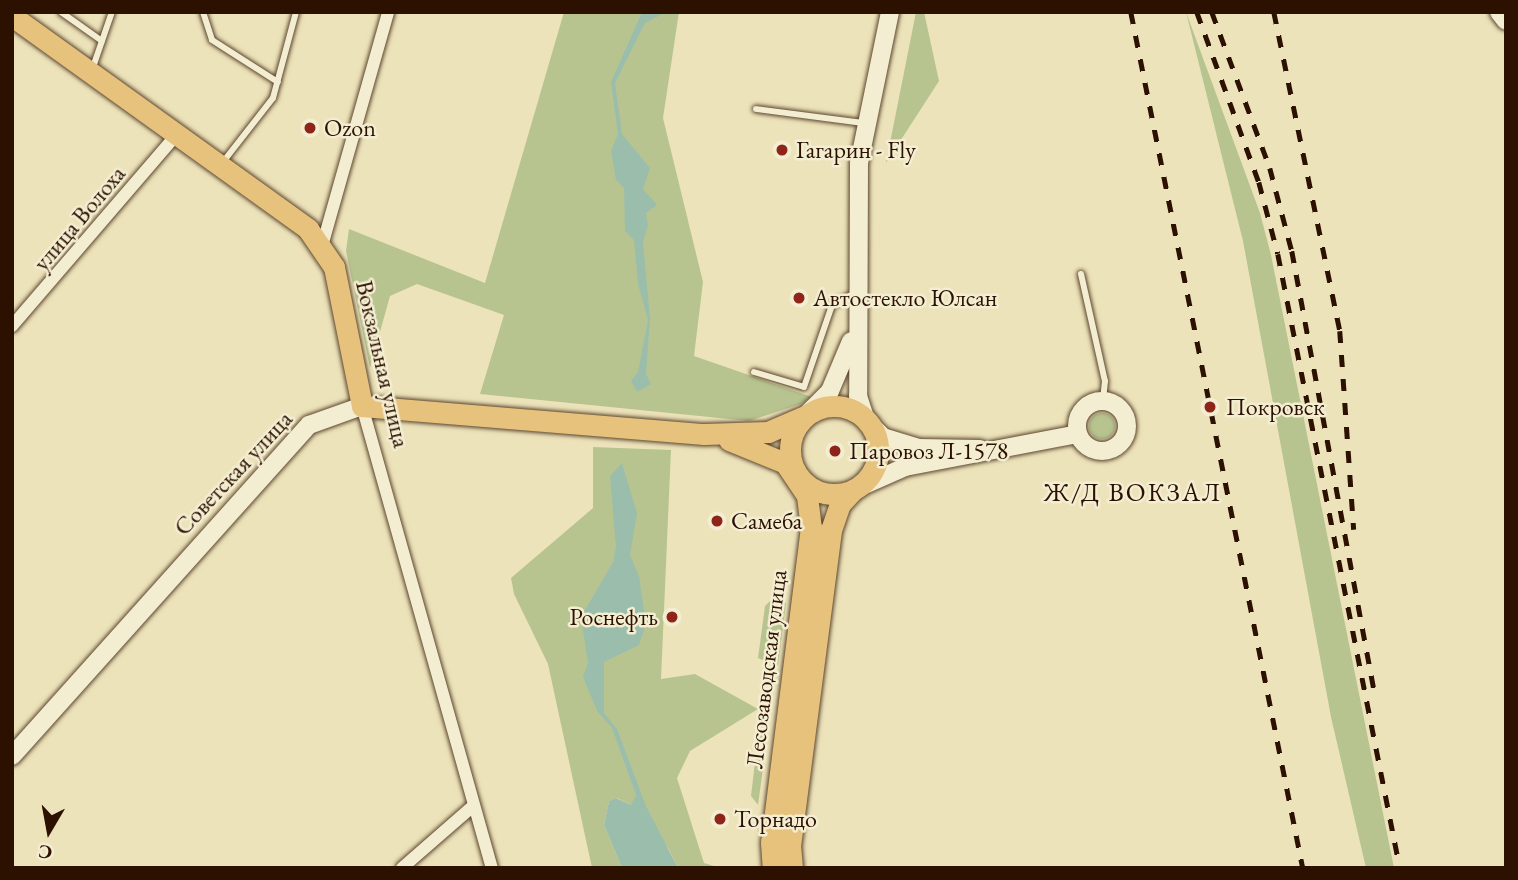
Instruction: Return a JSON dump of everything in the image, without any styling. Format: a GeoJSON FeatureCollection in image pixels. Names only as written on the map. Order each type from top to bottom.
{"type":"FeatureCollection","features":[{"type":"Feature","properties":{"kind":"main road","name":"Вокзальная улица"},"geometry":{"type":"LineString","coordinates":[[12,16],[308,229],[334,267],[362,406]]}},
{"type":"Feature","properties":{"kind":"main road","name":"Советская улица"},"geometry":{"type":"LineString","coordinates":[[362,406],[704,434],[768,432],[805,416]]}},
{"type":"Feature","properties":{"kind":"main road"},"geometry":{"type":"LineString","coordinates":[[839,406],[866,420],[874,432],[877,456],[871,473],[853,490],[825,493],[800,479],[791,464],[789,446],[805,416],[839,406]]}},
{"type":"Feature","properties":{"kind":"main road","name":"Советская улица"},"geometry":{"type":"LineString","coordinates":[[704,434],[771,455],[800,479]]}},
{"type":"Feature","properties":{"kind":"main road","name":"Лесозаводская улица"},"geometry":{"type":"LineString","coordinates":[[773,868],[771,842],[811,527],[807,496],[800,479]]}},
{"type":"Feature","properties":{"kind":"main road","name":"Лесозаводская улица"},"geometry":{"type":"LineString","coordinates":[[792,868],[792,835],[831,530],[840,504],[853,490]]}},
{"type":"Feature","properties":{"kind":"street"},"geometry":{"type":"LineString","coordinates":[[322,246],[388,12]]}},
{"type":"Feature","properties":{"kind":"street"},"geometry":{"type":"LineString","coordinates":[[890,12],[864,123],[859,163],[858,396],[866,420],[883,437],[898,443],[979,449]]}},
{"type":"Feature","properties":{"kind":"street"},"geometry":{"type":"LineString","coordinates":[[1499,12],[1506,21]]}},
{"type":"Feature","properties":{"kind":"street","name":"улица Волоха"},"geometry":{"type":"LineString","coordinates":[[12,326],[176,135]]}},
{"type":"Feature","properties":{"kind":"street"},"geometry":{"type":"LineString","coordinates":[[805,416],[830,391],[858,321]]}},
{"type":"Feature","properties":{"kind":"street"},"geometry":{"type":"LineString","coordinates":[[853,490],[889,472],[979,449],[1078,434],[1099,451],[1121,443],[1128,428],[1125,414],[1103,400],[1081,411],[1078,434]]}},
{"type":"Feature","properties":{"kind":"street","name":"Советская улица"},"geometry":{"type":"LineString","coordinates":[[12,756],[309,425],[362,406]]}},
{"type":"Feature","properties":{"kind":"street","name":"Вокзальная улица"},"geometry":{"type":"LineString","coordinates":[[362,406],[472,807],[492,868]]}},
{"type":"Feature","properties":{"kind":"street"},"geometry":{"type":"LineString","coordinates":[[402,868],[472,807]]}},
{"type":"Feature","properties":{"kind":"lane"},"geometry":{"type":"LineString","coordinates":[[61,12],[102,41]]}},
{"type":"Feature","properties":{"kind":"lane"},"geometry":{"type":"LineString","coordinates":[[91,74],[112,12]]}},
{"type":"Feature","properties":{"kind":"lane"},"geometry":{"type":"LineString","coordinates":[[203,12],[212,40],[278,82]]}},
{"type":"Feature","properties":{"kind":"lane"},"geometry":{"type":"LineString","coordinates":[[220,166],[274,98],[296,12]]}},
{"type":"Feature","properties":{"kind":"lane"},"geometry":{"type":"LineString","coordinates":[[756,109],[864,123]]}},
{"type":"Feature","properties":{"kind":"lane"},"geometry":{"type":"LineString","coordinates":[[1082,274],[1105,381],[1103,400]]}},
{"type":"Feature","properties":{"kind":"lane"},"geometry":{"type":"LineString","coordinates":[[754,372],[804,387],[832,305],[847,293],[859,292]]}},
{"type":"Feature","properties":{"kind":"shaded area"},"geometry":{"type":"Polygon","coordinates":[[[564,12],[679,12],[663,118],[703,282],[694,356],[812,397],[801,404],[749,421],[480,394],[504,315],[417,284],[390,296],[370,368],[346,251],[349,229],[485,283],[564,12]]]}},
{"type":"Feature","properties":{"kind":"shaded area"},"geometry":{"type":"Polygon","coordinates":[[[642,12],[666,12],[645,23],[615,83],[622,134],[650,168],[643,189],[657,205],[646,213],[648,226],[643,241],[650,319],[646,374],[651,384],[637,392],[631,381],[638,372],[648,320],[638,284],[634,240],[625,231],[624,188],[616,180],[611,151],[618,134],[611,82],[642,12]]]}},
{"type":"Feature","properties":{"kind":"shaded area"},"geometry":{"type":"Polygon","coordinates":[[[916,12],[924,12],[939,81],[886,163],[916,12]]]}},
{"type":"Feature","properties":{"kind":"shaded area"},"geometry":{"type":"Polygon","coordinates":[[[1186,12],[1260,213],[1271,255],[1394,868],[1366,868],[1331,717],[1243,241],[1186,12]]]}},
{"type":"Feature","properties":{"kind":"shaded area"},"geometry":{"type":"Polygon","coordinates":[[[1102,413],[1111,417],[1115,426],[1111,435],[1102,439],[1093,435],[1089,426],[1093,417],[1102,413]]]}},
{"type":"Feature","properties":{"kind":"shaded area"},"geometry":{"type":"Polygon","coordinates":[[[593,447],[671,450],[661,679],[695,674],[758,709],[690,751],[677,778],[704,863],[721,868],[678,868],[668,848],[631,805],[617,798],[609,801],[604,825],[622,868],[592,868],[548,664],[514,594],[511,578],[593,508],[593,447]]]}},
{"type":"Feature","properties":{"kind":"shaded area"},"geometry":{"type":"Polygon","coordinates":[[[622,463],[637,513],[630,555],[639,576],[646,624],[639,645],[604,662],[604,713],[617,729],[646,806],[678,868],[622,868],[604,825],[609,801],[616,798],[631,805],[636,795],[612,728],[597,711],[583,677],[588,663],[581,617],[613,562],[616,547],[610,476],[622,463]]]}},
{"type":"Feature","properties":{"kind":"shaded area"},"geometry":{"type":"Polygon","coordinates":[[[770,601],[786,603],[778,666],[758,658],[765,606],[770,601]]]}},
{"type":"Feature","properties":{"kind":"shaded area"},"geometry":{"type":"Polygon","coordinates":[[[768,732],[758,805],[751,796],[758,737],[768,732]]]}},
{"type":"Feature","properties":{"kind":"railway"},"geometry":{"type":"LineString","coordinates":[[1131,12],[1303,868]]}},
{"type":"Feature","properties":{"kind":"railway"},"geometry":{"type":"LineString","coordinates":[[1197,12],[1259,182],[1278,254],[1400,868]]}},
{"type":"Feature","properties":{"kind":"railway"},"geometry":{"type":"LineString","coordinates":[[1212,12],[1270,168],[1292,251],[1375,694]]}},
{"type":"Feature","properties":{"kind":"railway"},"geometry":{"type":"LineString","coordinates":[[1274,12],[1340,331],[1354,530]]}},
{"type":"Feature","properties":{"kind":"place","name":"Ozon"},"geometry":{"type":"Point","coordinates":[310,128]}},
{"type":"Feature","properties":{"kind":"place","name":"Гагарин - Fly"},"geometry":{"type":"Point","coordinates":[782,150]}},
{"type":"Feature","properties":{"kind":"place","name":"Автостекло Юлсан"},"geometry":{"type":"Point","coordinates":[799,298]}},
{"type":"Feature","properties":{"kind":"place","name":"Покровск"},"geometry":{"type":"Point","coordinates":[1210,407]}},
{"type":"Feature","properties":{"kind":"place","name":"Паровоз Л-1578"},"geometry":{"type":"Point","coordinates":[835,451]}},
{"type":"Feature","properties":{"kind":"place","name":"Самеба"},"geometry":{"type":"Point","coordinates":[717,521]}},
{"type":"Feature","properties":{"kind":"place","name":"Роснефть"},"geometry":{"type":"Point","coordinates":[672,617]}},
{"type":"Feature","properties":{"kind":"place","name":"Торнадо"},"geometry":{"type":"Point","coordinates":[720,819]}},
{"type":"Feature","properties":{"kind":"district","name":"Ж/Д ВОКЗАЛ"},"geometry":{"type":"Point","coordinates":[1133,493]}}]}
